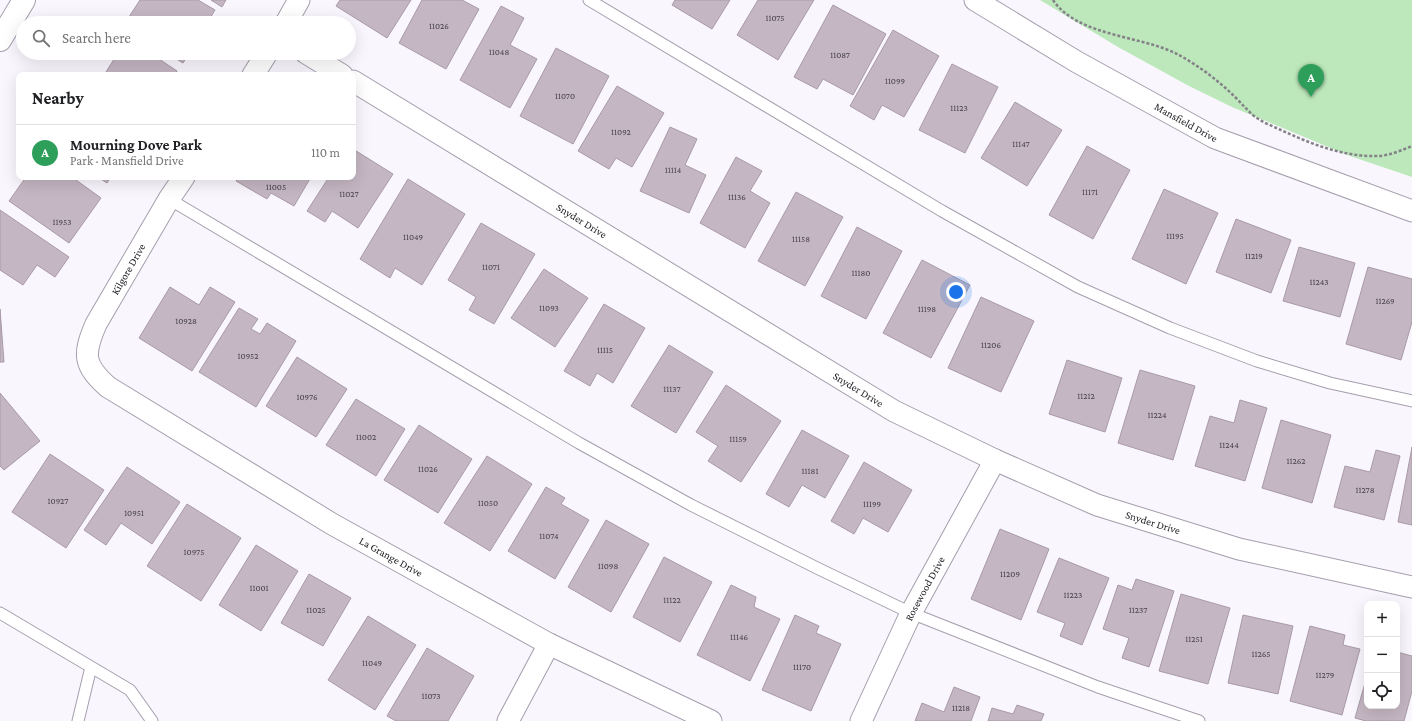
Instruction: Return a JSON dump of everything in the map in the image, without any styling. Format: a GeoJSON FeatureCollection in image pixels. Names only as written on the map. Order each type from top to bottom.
{"type":"FeatureCollection","features":[{"type":"Feature","properties":{"kind":"main road"},"geometry":{"type":"LineString","coordinates":[[0,40],[24,0]]}},
{"type":"Feature","properties":{"kind":"street"},"geometry":{"type":"LineString","coordinates":[[290,16],[298,0]]}},
{"type":"Feature","properties":{"kind":"street","name":"Mansfield Drive"},"geometry":{"type":"LineString","coordinates":[[975,0],[1077,62],[1214,138],[1412,212]]}},
{"type":"Feature","properties":{"kind":"street"},"geometry":{"type":"LineString","coordinates":[[254,72],[262,60]]}},
{"type":"Feature","properties":{"kind":"street"},"geometry":{"type":"LineString","coordinates":[[317,60],[337,72]]}},
{"type":"Feature","properties":{"kind":"street","name":"Snyder Drive"},"geometry":{"type":"LineString","coordinates":[[356,84],[894,411],[995,460],[1097,505],[1240,549],[1412,587]]}},
{"type":"Feature","properties":{"kind":"street","name":"Kilgore Drive"},"geometry":{"type":"LineString","coordinates":[[88,366],[87,352],[90,338],[96,324],[182,180]]}},
{"type":"Feature","properties":{"kind":"street","name":"La Grange Drive"},"geometry":{"type":"LineString","coordinates":[[88,366],[96,377],[108,387],[332,524],[550,644],[711,721]]}},
{"type":"Feature","properties":{"kind":"street","name":"Rosewood Drive"},"geometry":{"type":"LineString","coordinates":[[861,721],[911,613],[995,460]]}},
{"type":"Feature","properties":{"kind":"street"},"geometry":{"type":"LineString","coordinates":[[508,721],[550,644]]}},
{"type":"Feature","properties":{"kind":"lane"},"geometry":{"type":"LineString","coordinates":[[589,0],[942,211],[1078,287],[1170,328],[1257,361],[1330,383],[1412,401]]}},
{"type":"Feature","properties":{"kind":"lane"},"geometry":{"type":"LineString","coordinates":[[170,199],[579,443],[691,505],[911,613],[1098,687],[1198,721]]}},
{"type":"Feature","properties":{"kind":"lane"},"geometry":{"type":"LineString","coordinates":[[0,613],[130,690],[152,721]]}},
{"type":"Feature","properties":{"kind":"lane"},"geometry":{"type":"LineString","coordinates":[[78,721],[91,667]]}},
{"type":"Feature","properties":{"kind":"path"},"geometry":{"type":"LineString","coordinates":[[1053,0],[1069,16],[1096,30],[1148,43],[1178,55],[1220,83],[1245,109],[1256,118],[1313,144],[1346,154],[1378,156],[1396,152],[1412,146]]}},
{"type":"Feature","properties":{"kind":"green space"},"geometry":{"type":"Polygon","coordinates":[[[1040,0],[1412,0],[1412,177],[1350,156],[1232,107],[1189,86],[1118,47],[1040,0]]]}},
{"type":"Feature","properties":{"kind":"building"},"geometry":{"type":"Polygon","coordinates":[[[140,0],[198,0],[215,10],[211,16],[130,16],[140,0]]]}},
{"type":"Feature","properties":{"kind":"building"},"geometry":{"type":"Polygon","coordinates":[[[211,0],[226,0],[222,7],[211,0]]]}},
{"type":"Feature","properties":{"kind":"building"},"geometry":{"type":"Polygon","coordinates":[[[340,0],[411,0],[387,38],[356,19],[356,16],[352,16],[336,6],[340,0]]]}},
{"type":"Feature","properties":{"kind":"building"},"geometry":{"type":"Polygon","coordinates":[[[422,0],[462,0],[479,9],[446,69],[399,43],[422,0]]]}},
{"type":"Feature","properties":{"kind":"building"},"geometry":{"type":"Polygon","coordinates":[[[675,0],[730,0],[712,29],[672,5],[675,0]]]}},
{"type":"Feature","properties":{"kind":"building"},"geometry":{"type":"Polygon","coordinates":[[[758,0],[814,0],[778,60],[737,35],[758,0]]]}},
{"type":"Feature","properties":{"kind":"building"},"geometry":{"type":"Polygon","coordinates":[[[833,5],[886,34],[853,95],[823,79],[817,89],[794,77],[833,5]]]}},
{"type":"Feature","properties":{"kind":"building"},"geometry":{"type":"Polygon","coordinates":[[[501,6],[524,18],[510,45],[537,59],[510,108],[460,80],[501,6]]]}},
{"type":"Feature","properties":{"kind":"building"},"geometry":{"type":"Polygon","coordinates":[[[893,30],[939,56],[904,117],[882,105],[874,120],[850,106],[893,30]]]}},
{"type":"Feature","properties":{"kind":"building"},"geometry":{"type":"Polygon","coordinates":[[[556,48],[609,76],[573,144],[520,116],[556,48]]]}},
{"type":"Feature","properties":{"kind":"building"},"geometry":{"type":"Polygon","coordinates":[[[114,60],[160,60],[177,71],[176,72],[106,72],[114,60]]]}},
{"type":"Feature","properties":{"kind":"building"},"geometry":{"type":"Polygon","coordinates":[[[952,64],[998,87],[965,153],[919,130],[952,64]]]}},
{"type":"Feature","properties":{"kind":"building"},"geometry":{"type":"Polygon","coordinates":[[[617,86],[664,113],[632,167],[616,158],[609,169],[578,151],[617,86]]]}},
{"type":"Feature","properties":{"kind":"building"},"geometry":{"type":"Polygon","coordinates":[[[1015,102],[1062,130],[1027,186],[981,158],[1015,102]]]}},
{"type":"Feature","properties":{"kind":"building"},"geometry":{"type":"Polygon","coordinates":[[[670,127],[697,139],[685,165],[706,175],[689,213],[640,191],[670,127]]]}},
{"type":"Feature","properties":{"kind":"building"},"geometry":{"type":"Polygon","coordinates":[[[1087,146],[1130,170],[1093,239],[1049,215],[1087,146]]]}},
{"type":"Feature","properties":{"kind":"building"},"geometry":{"type":"Polygon","coordinates":[[[356,151],[393,174],[358,228],[332,211],[325,222],[307,211],[327,180],[356,180],[356,151]]]}},
{"type":"Feature","properties":{"kind":"building"},"geometry":{"type":"Polygon","coordinates":[[[736,157],[762,171],[750,191],[770,203],[745,248],[700,223],[736,157]]]}},
{"type":"Feature","properties":{"kind":"building"},"geometry":{"type":"Polygon","coordinates":[[[408,179],[465,214],[422,285],[395,268],[390,278],[360,259],[408,179]]]}},
{"type":"Feature","properties":{"kind":"building"},"geometry":{"type":"Polygon","coordinates":[[[24,180],[76,180],[101,198],[69,243],[9,201],[24,180]]]}},
{"type":"Feature","properties":{"kind":"building"},"geometry":{"type":"Polygon","coordinates":[[[309,180],[294,206],[271,193],[267,199],[236,181],[309,180]]]}},
{"type":"Feature","properties":{"kind":"building"},"geometry":{"type":"Polygon","coordinates":[[[1164,189],[1218,213],[1186,284],[1132,259],[1164,189]]]}},
{"type":"Feature","properties":{"kind":"building"},"geometry":{"type":"Polygon","coordinates":[[[796,192],[843,217],[805,286],[758,261],[796,192]]]}},
{"type":"Feature","properties":{"kind":"building"},"geometry":{"type":"Polygon","coordinates":[[[0,210],[69,257],[55,277],[37,265],[23,285],[0,270],[0,210]]]}},
{"type":"Feature","properties":{"kind":"building"},"geometry":{"type":"Polygon","coordinates":[[[1236,219],[1291,240],[1271,293],[1216,272],[1236,219]]]}},
{"type":"Feature","properties":{"kind":"building"},"geometry":{"type":"Polygon","coordinates":[[[481,223],[535,254],[494,324],[469,310],[476,297],[448,280],[481,223]]]}},
{"type":"Feature","properties":{"kind":"building"},"geometry":{"type":"Polygon","coordinates":[[[857,227],[902,251],[866,319],[821,296],[857,227]]]}},
{"type":"Feature","properties":{"kind":"building"},"geometry":{"type":"Polygon","coordinates":[[[1299,247],[1355,263],[1340,317],[1283,301],[1299,247]]]}},
{"type":"Feature","properties":{"kind":"building"},"geometry":{"type":"Polygon","coordinates":[[[922,260],[970,285],[931,358],[883,333],[922,260]]]}},
{"type":"Feature","properties":{"kind":"building"},"geometry":{"type":"Polygon","coordinates":[[[1368,267],[1412,279],[1412,322],[1401,360],[1346,344],[1368,267]]]}},
{"type":"Feature","properties":{"kind":"building"},"geometry":{"type":"Polygon","coordinates":[[[544,269],[588,298],[555,347],[511,318],[544,269]]]}},
{"type":"Feature","properties":{"kind":"building"},"geometry":{"type":"Polygon","coordinates":[[[170,287],[199,305],[210,287],[235,302],[192,371],[139,338],[170,287]]]}},
{"type":"Feature","properties":{"kind":"building"},"geometry":{"type":"Polygon","coordinates":[[[981,297],[1034,321],[1001,392],[948,368],[981,297]]]}},
{"type":"Feature","properties":{"kind":"building"},"geometry":{"type":"Polygon","coordinates":[[[604,304],[645,328],[613,383],[597,373],[590,386],[564,371],[604,304]]]}},
{"type":"Feature","properties":{"kind":"building"},"geometry":{"type":"Polygon","coordinates":[[[239,308],[258,319],[251,329],[260,334],[267,323],[296,341],[256,407],[199,372],[239,308]]]}},
{"type":"Feature","properties":{"kind":"building"},"geometry":{"type":"Polygon","coordinates":[[[0,309],[4,362],[0,362],[0,309]]]}},
{"type":"Feature","properties":{"kind":"building"},"geometry":{"type":"Polygon","coordinates":[[[669,345],[713,372],[676,433],[631,406],[669,345]]]}},
{"type":"Feature","properties":{"kind":"building"},"geometry":{"type":"Polygon","coordinates":[[[297,357],[347,389],[316,437],[266,406],[297,357]]]}},
{"type":"Feature","properties":{"kind":"building"},"geometry":{"type":"Polygon","coordinates":[[[1067,360],[1122,378],[1105,432],[1049,414],[1067,360]]]}},
{"type":"Feature","properties":{"kind":"building"},"geometry":{"type":"Polygon","coordinates":[[[1140,370],[1195,386],[1173,460],[1118,443],[1140,370]]]}},
{"type":"Feature","properties":{"kind":"building"},"geometry":{"type":"Polygon","coordinates":[[[726,385],[781,421],[741,482],[708,461],[718,446],[696,432],[726,385]]]}},
{"type":"Feature","properties":{"kind":"building"},"geometry":{"type":"Polygon","coordinates":[[[0,393],[40,441],[4,470],[0,466],[0,393]]]}},
{"type":"Feature","properties":{"kind":"building"},"geometry":{"type":"Polygon","coordinates":[[[356,399],[405,429],[376,476],[326,445],[356,399]]]}},
{"type":"Feature","properties":{"kind":"building"},"geometry":{"type":"Polygon","coordinates":[[[1240,400],[1267,408],[1245,481],[1195,466],[1210,416],[1234,423],[1240,400]]]}},
{"type":"Feature","properties":{"kind":"building"},"geometry":{"type":"Polygon","coordinates":[[[1281,420],[1331,435],[1312,503],[1262,488],[1281,420]]]}},
{"type":"Feature","properties":{"kind":"building"},"geometry":{"type":"Polygon","coordinates":[[[419,425],[472,459],[438,513],[384,480],[419,425]]]}},
{"type":"Feature","properties":{"kind":"building"},"geometry":{"type":"Polygon","coordinates":[[[802,430],[849,456],[825,498],[802,485],[789,507],[766,494],[802,430]]]}},
{"type":"Feature","properties":{"kind":"building"},"geometry":{"type":"Polygon","coordinates":[[[1412,447],[1412,525],[1398,522],[1412,447]]]}},
{"type":"Feature","properties":{"kind":"building"},"geometry":{"type":"Polygon","coordinates":[[[1376,450],[1400,456],[1384,520],[1334,507],[1345,466],[1370,472],[1376,450]]]}},
{"type":"Feature","properties":{"kind":"building"},"geometry":{"type":"Polygon","coordinates":[[[50,454],[104,490],[66,548],[12,512],[50,454]]]}},
{"type":"Feature","properties":{"kind":"building"},"geometry":{"type":"Polygon","coordinates":[[[487,456],[532,484],[490,551],[444,523],[487,456]]]}},
{"type":"Feature","properties":{"kind":"building"},"geometry":{"type":"Polygon","coordinates":[[[864,462],[912,490],[888,532],[863,518],[854,534],[831,521],[864,462]]]}},
{"type":"Feature","properties":{"kind":"building"},"geometry":{"type":"Polygon","coordinates":[[[127,467],[180,502],[152,544],[121,523],[106,545],[84,530],[127,467]]]}},
{"type":"Feature","properties":{"kind":"building"},"geometry":{"type":"Polygon","coordinates":[[[546,487],[565,498],[561,504],[589,520],[555,579],[508,551],[546,487]]]}},
{"type":"Feature","properties":{"kind":"building"},"geometry":{"type":"Polygon","coordinates":[[[187,504],[241,538],[201,601],[147,566],[187,504]]]}},
{"type":"Feature","properties":{"kind":"building"},"geometry":{"type":"Polygon","coordinates":[[[606,520],[649,544],[611,612],[568,587],[606,520]]]}},
{"type":"Feature","properties":{"kind":"building"},"geometry":{"type":"Polygon","coordinates":[[[1000,529],[1049,549],[1021,620],[971,599],[1000,529]]]}},
{"type":"Feature","properties":{"kind":"building"},"geometry":{"type":"Polygon","coordinates":[[[256,545],[298,571],[261,631],[219,605],[256,545]]]}},
{"type":"Feature","properties":{"kind":"building"},"geometry":{"type":"Polygon","coordinates":[[[664,557],[712,582],[680,642],[633,617],[664,557]]]}},
{"type":"Feature","properties":{"kind":"building"},"geometry":{"type":"Polygon","coordinates":[[[1059,558],[1109,578],[1082,645],[1060,636],[1065,623],[1037,612],[1059,558]]]}},
{"type":"Feature","properties":{"kind":"building"},"geometry":{"type":"Polygon","coordinates":[[[309,574],[351,598],[323,646],[281,623],[309,574]]]}},
{"type":"Feature","properties":{"kind":"building"},"geometry":{"type":"Polygon","coordinates":[[[1136,579],[1174,591],[1149,667],[1122,658],[1129,638],[1103,629],[1118,585],[1132,590],[1136,579]]]}},
{"type":"Feature","properties":{"kind":"building"},"geometry":{"type":"Polygon","coordinates":[[[731,585],[756,597],[754,607],[780,619],[750,681],[697,655],[731,585]]]}},
{"type":"Feature","properties":{"kind":"building"},"geometry":{"type":"Polygon","coordinates":[[[1181,594],[1230,608],[1208,684],[1159,671],[1181,594]]]}},
{"type":"Feature","properties":{"kind":"building"},"geometry":{"type":"Polygon","coordinates":[[[795,615],[819,626],[816,633],[841,644],[811,711],[762,690],[795,615]]]}},
{"type":"Feature","properties":{"kind":"building"},"geometry":{"type":"Polygon","coordinates":[[[1243,615],[1293,626],[1278,694],[1228,683],[1243,615]]]}},
{"type":"Feature","properties":{"kind":"building"},"geometry":{"type":"Polygon","coordinates":[[[368,616],[416,645],[375,710],[328,680],[368,616]]]}},
{"type":"Feature","properties":{"kind":"building"},"geometry":{"type":"Polygon","coordinates":[[[1310,626],[1345,635],[1343,645],[1360,649],[1342,715],[1290,701],[1310,626]]]}},
{"type":"Feature","properties":{"kind":"building"},"geometry":{"type":"Polygon","coordinates":[[[427,648],[474,676],[448,721],[396,721],[387,716],[427,648]]]}},
{"type":"Feature","properties":{"kind":"building"},"geometry":{"type":"Polygon","coordinates":[[[1400,653],[1412,656],[1412,691],[1404,721],[1366,721],[1355,718],[1364,686],[1364,709],[1400,709],[1400,653]]]}},
{"type":"Feature","properties":{"kind":"building"},"geometry":{"type":"Polygon","coordinates":[[[954,687],[980,697],[971,721],[915,721],[922,703],[944,712],[954,687]]]}},
{"type":"Feature","properties":{"kind":"building"},"geometry":{"type":"Polygon","coordinates":[[[1017,705],[1044,714],[1041,721],[988,721],[992,708],[1013,714],[1017,705]]]}},
{"type":"Feature","properties":{"kind":"place","name":"Mourning Dove Park"},"geometry":{"type":"Point","coordinates":[1311,97]}}]}
